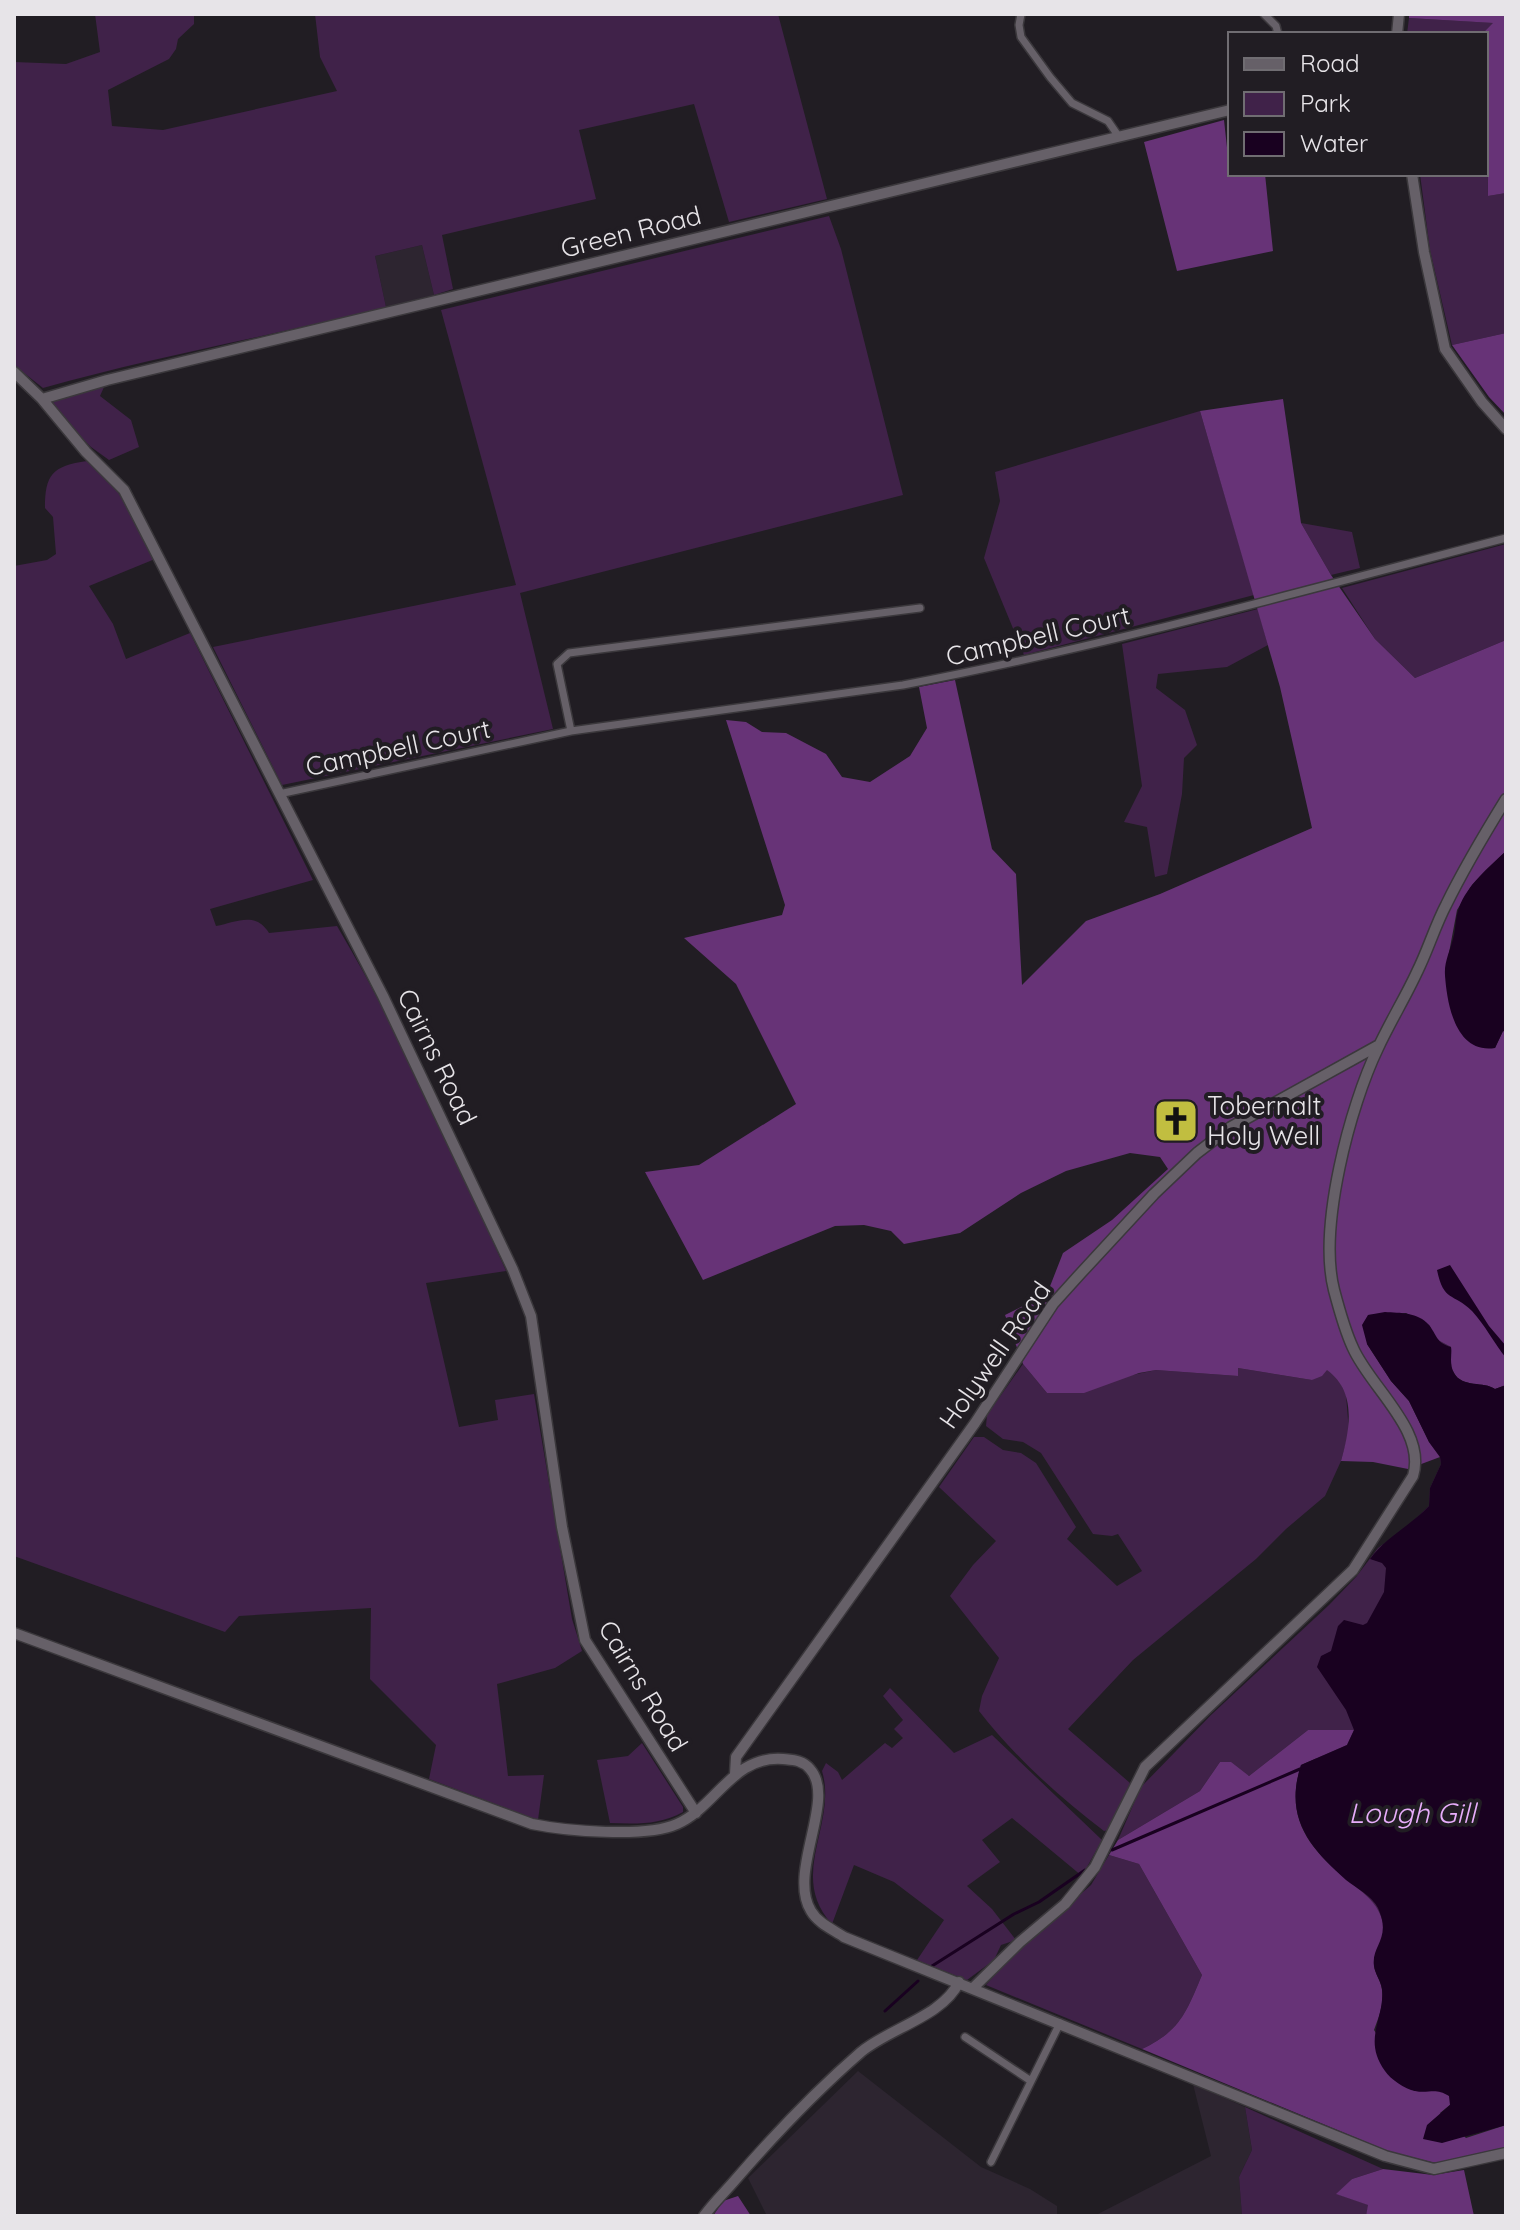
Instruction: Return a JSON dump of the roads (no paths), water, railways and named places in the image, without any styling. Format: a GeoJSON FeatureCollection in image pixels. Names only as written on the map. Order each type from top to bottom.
{"type":"FeatureCollection","features":[{"type":"Feature","properties":{"kind":"street"},"geometry":{"type":"LineString","coordinates":[[1021,14],[1021,37],[1050,77],[1072,103],[1108,121],[1119,137]]}},
{"type":"Feature","properties":{"kind":"street"},"geometry":{"type":"LineString","coordinates":[[1264,14],[1276,26],[1278,32]]}},
{"type":"Feature","properties":{"kind":"street","name":"Green Road"},"geometry":{"type":"LineString","coordinates":[[42,399],[107,380],[1228,110]]}},
{"type":"Feature","properties":{"kind":"street"},"geometry":{"type":"LineString","coordinates":[[1412,176],[1424,252],[1445,349],[1482,402],[1506,429]]}},
{"type":"Feature","properties":{"kind":"street","name":"Cairns Road"},"geometry":{"type":"LineString","coordinates":[[14,372],[124,490],[383,996],[513,1270],[531,1316],[562,1527],[578,1619],[585,1640],[696,1813]]}},
{"type":"Feature","properties":{"kind":"street","name":"Campbell Court"},"geometry":{"type":"LineString","coordinates":[[279,794],[571,731],[943,678],[1139,634],[1506,538]]}},
{"type":"Feature","properties":{"kind":"street"},"geometry":{"type":"LineString","coordinates":[[571,731],[557,664],[569,653],[920,608]]}},
{"type":"Feature","properties":{"kind":"street"},"geometry":{"type":"LineString","coordinates":[[973,1988],[1065,1904],[1095,1867],[1145,1767],[1353,1570],[1413,1476],[1418,1461],[1414,1445],[1396,1411],[1374,1384],[1353,1349],[1333,1288],[1330,1249],[1336,1177],[1364,1079],[1379,1045],[1417,973],[1445,907],[1506,799]]}},
{"type":"Feature","properties":{"kind":"street","name":"Holywell Road"},"geometry":{"type":"LineString","coordinates":[[735,1774],[736,1757],[975,1423],[1053,1304],[1154,1194],[1197,1153],[1219,1136],[1379,1045]]}},
{"type":"Feature","properties":{"kind":"street"},"geometry":{"type":"LineString","coordinates":[[14,1633],[532,1824],[590,1831],[638,1831],[675,1825],[696,1813],[735,1774],[758,1763],[776,1759],[798,1760],[809,1767],[818,1780],[805,1864],[809,1909],[821,1923],[844,1937],[1411,2165],[1434,2169],[1506,2153]]}},
{"type":"Feature","properties":{"kind":"street"},"geometry":{"type":"LineString","coordinates":[[704,2216],[757,2153],[813,2096],[863,2051],[891,2031],[941,2006],[959,1982]]}},
{"type":"Feature","properties":{"kind":"street"},"geometry":{"type":"LineString","coordinates":[[991,2162],[1060,2023]]}},
{"type":"Feature","properties":{"kind":"street"},"geometry":{"type":"LineString","coordinates":[[965,2037],[1031,2081]]}},
{"type":"Feature","properties":{"kind":"water"},"geometry":{"type":"Polygon","coordinates":[[[1506,851],[1506,1032],[1503,1031],[1495,1048],[1482,1048],[1471,1043],[1456,1025],[1448,1000],[1445,966],[1458,912],[1467,892],[1506,851]]]}},
{"type":"Feature","properties":{"kind":"water"},"geometry":{"type":"Polygon","coordinates":[[[1450,1265],[1489,1326],[1506,1346],[1506,1358],[1472,1311],[1443,1288],[1437,1270],[1450,1265]]]}},
{"type":"Feature","properties":{"kind":"water","name":"Lough Gill"},"geometry":{"type":"Polygon","coordinates":[[[1385,1312],[1408,1314],[1425,1321],[1440,1341],[1451,1347],[1452,1370],[1462,1381],[1495,1389],[1506,1385],[1506,2125],[1442,2143],[1423,2139],[1427,2125],[1450,2105],[1449,2096],[1436,2091],[1415,2091],[1398,2083],[1385,2071],[1375,2049],[1382,2000],[1374,1966],[1383,1927],[1378,1908],[1333,1868],[1311,1843],[1298,1816],[1296,1800],[1301,1765],[1347,1745],[1354,1730],[1346,1710],[1317,1667],[1321,1656],[1331,1651],[1338,1626],[1344,1620],[1363,1625],[1367,1623],[1384,1592],[1386,1568],[1370,1559],[1383,1544],[1429,1506],[1430,1488],[1441,1464],[1409,1401],[1391,1381],[1367,1344],[1362,1325],[1368,1315],[1385,1312]]]}},
{"type":"Feature","properties":{"kind":"waterway"},"geometry":{"type":"LineString","coordinates":[[1112,1850],[1300,1769]]}},
{"type":"Feature","properties":{"kind":"waterway"},"geometry":{"type":"LineString","coordinates":[[932,1966],[1014,1914],[1039,1902],[1085,1870]]}},
{"type":"Feature","properties":{"kind":"waterway"},"geometry":{"type":"LineString","coordinates":[[885,2011],[918,1981]]}},
{"type":"Feature","properties":{"kind":"place","name":"Tobernalt Holy Well"},"geometry":{"type":"Point","coordinates":[1176,1121]}}]}
